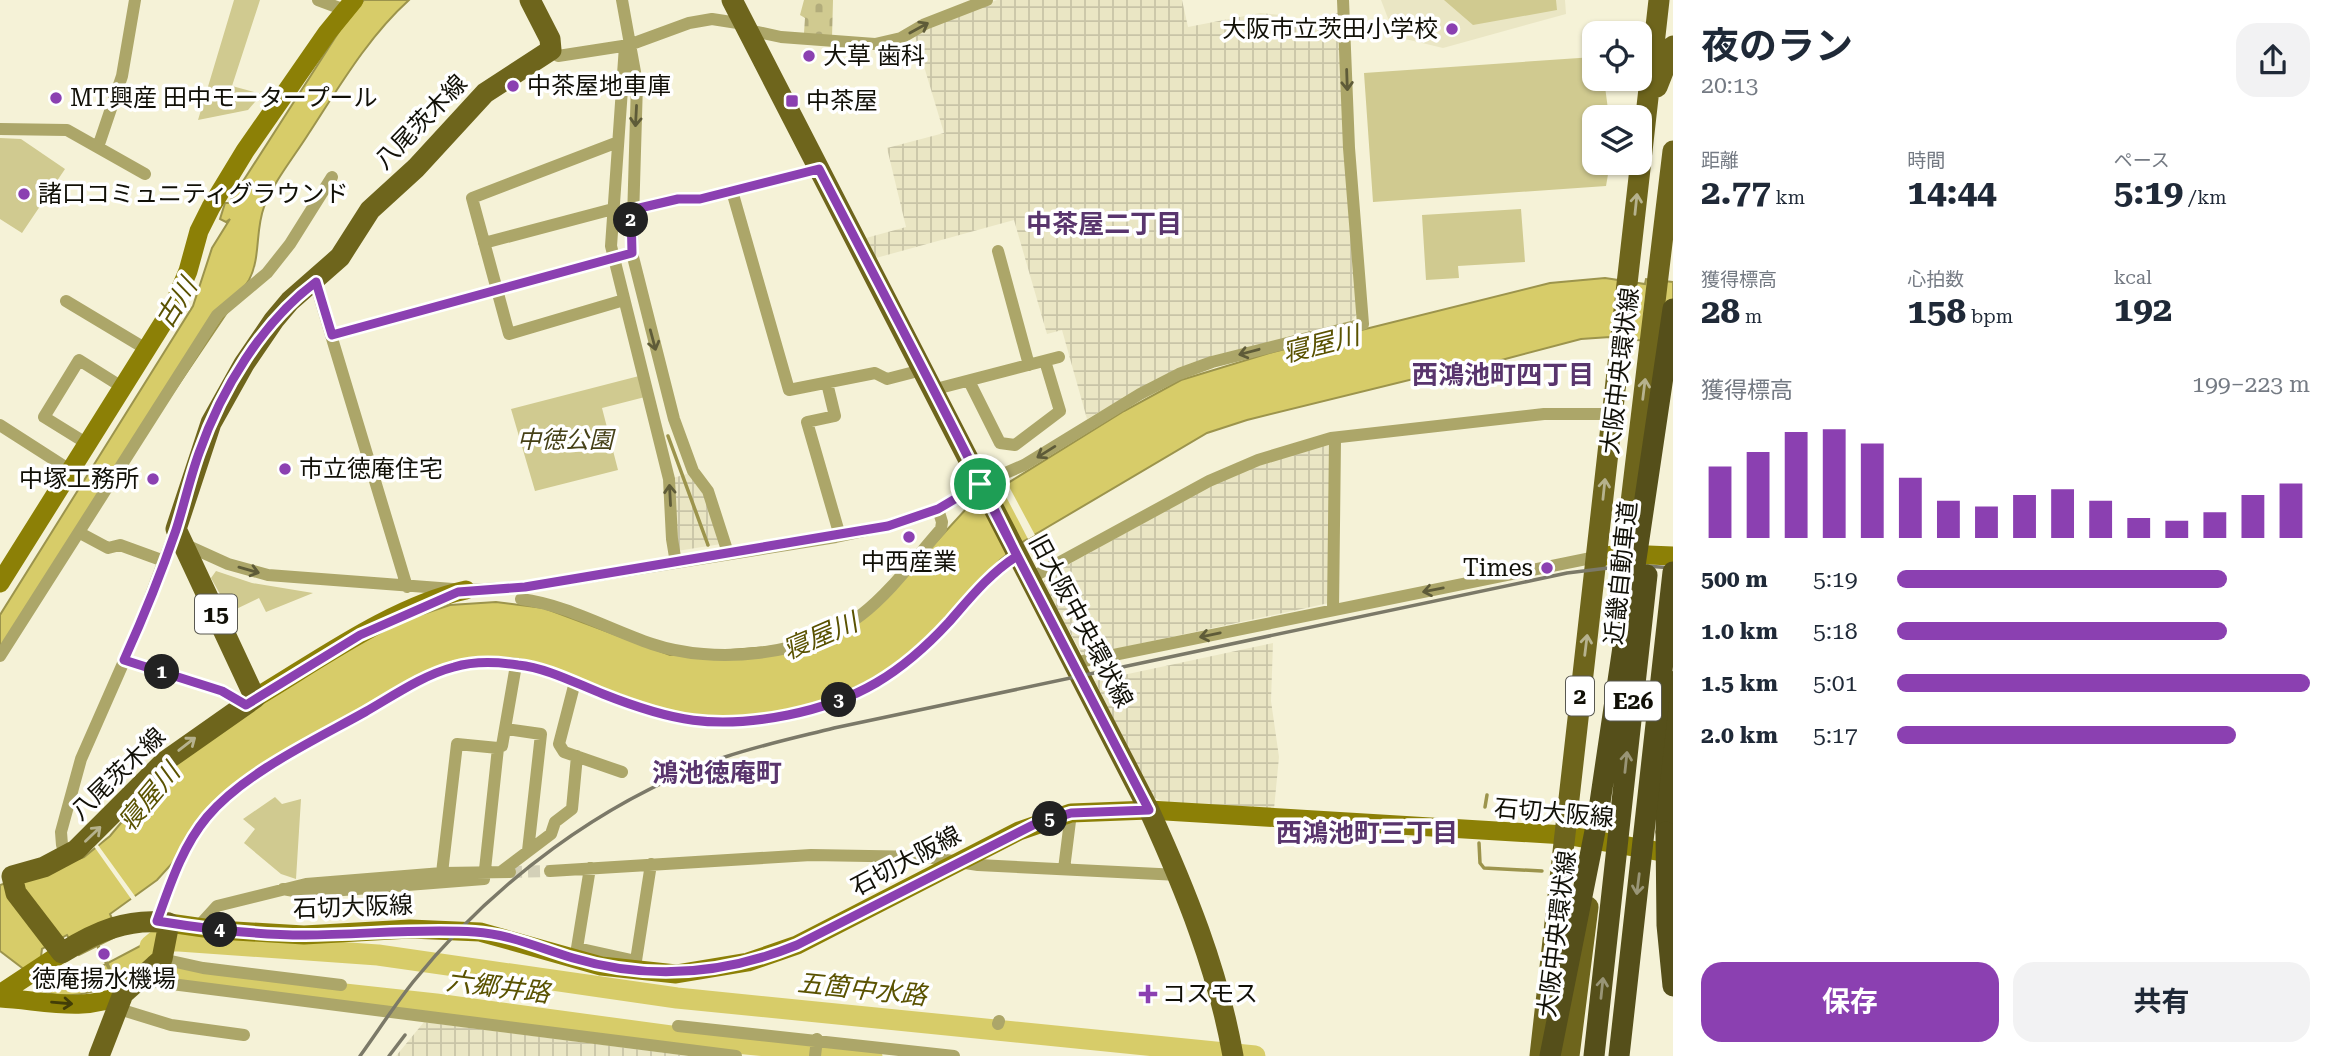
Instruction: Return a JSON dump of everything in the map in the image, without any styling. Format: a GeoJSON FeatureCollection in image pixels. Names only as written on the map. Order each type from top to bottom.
{"type":"FeatureCollection","features":[{"type":"Feature","properties":{"kind":"highway"},"geometry":{"type":"LineString","coordinates":[[1550,1056],[1598,816],[1673,309]]}},
{"type":"Feature","properties":{"kind":"highway","name":"近畿自動車道"},"geometry":{"type":"LineString","coordinates":[[1594,1056],[1673,346]]}},
{"type":"Feature","properties":{"kind":"highway"},"geometry":{"type":"LineString","coordinates":[[1672,582],[1666,832],[1667,925],[1673,986]]}},
{"type":"Feature","properties":{"kind":"highway","name":"近畿自動車道"},"geometry":{"type":"LineString","coordinates":[[1619,1056],[1672,582]]}},
{"type":"Feature","properties":{"kind":"main road"},"geometry":{"type":"LineString","coordinates":[[530,0],[550,39],[551,50]]}},
{"type":"Feature","properties":{"kind":"main road","name":"旧大阪中央環状線"},"geometry":{"type":"LineString","coordinates":[[732,0],[1149,810],[1179,875],[1199,929],[1232,1050]]}},
{"type":"Feature","properties":{"kind":"main road","name":"2"},"geometry":{"type":"LineString","coordinates":[[1648,105],[1659,0]]}},
{"type":"Feature","properties":{"kind":"main road"},"geometry":{"type":"LineString","coordinates":[[0,583],[180,292],[199,231],[211,207],[245,151],[350,5]]}},
{"type":"Feature","properties":{"kind":"main road"},"geometry":{"type":"LineString","coordinates":[[1651,105],[1673,47]]}},
{"type":"Feature","properties":{"kind":"main road","name":"八尾茨木線"},"geometry":{"type":"LineString","coordinates":[[181,537],[211,424],[244,364],[290,301],[316,282],[340,257],[370,209],[416,168],[485,93],[551,50]]}},
{"type":"Feature","properties":{"kind":"main road","name":"大阪中央環状線"},"geometry":{"type":"LineString","coordinates":[[1569,1056],[1595,838],[1624,554],[1673,151]]}},
{"type":"Feature","properties":{"kind":"main road","name":"2"},"geometry":{"type":"LineString","coordinates":[[1540,1056],[1639,175]]}},
{"type":"Feature","properties":{"kind":"main road","name":"15"},"geometry":{"type":"LineString","coordinates":[[181,537],[251,702]]}},
{"type":"Feature","properties":{"kind":"main road"},"geometry":{"type":"LineString","coordinates":[[1596,557],[1624,554],[1673,556]]}},
{"type":"Feature","properties":{"kind":"main road"},"geometry":{"type":"LineString","coordinates":[[251,702],[360,635],[408,612],[466,590]]}},
{"type":"Feature","properties":{"kind":"main road","name":"八尾茨木線"},"geometry":{"type":"LineString","coordinates":[[60,951],[16,893],[8,877],[44,867],[76,850],[164,762],[205,731],[251,702]]}},
{"type":"Feature","properties":{"kind":"main road","name":"石切大阪線"},"geometry":{"type":"LineString","coordinates":[[163,941],[197,928],[304,935],[410,929],[480,932],[635,966],[694,972],[770,956],[827,931],[1027,827],[1071,813],[1149,810],[1565,835],[1595,838],[1673,854]]}},
{"type":"Feature","properties":{"kind":"main road"},"geometry":{"type":"LineString","coordinates":[[0,996],[60,951],[116,926],[163,941],[132,990],[99,1056]]}},
{"type":"Feature","properties":{"kind":"main road"},"geometry":{"type":"LineString","coordinates":[[0,996],[75,1004],[108,1001],[132,990]]}},
{"type":"Feature","properties":{"kind":"street"},"geometry":{"type":"LineString","coordinates":[[98,147],[122,76],[135,0]]}},
{"type":"Feature","properties":{"kind":"street"},"geometry":{"type":"LineString","coordinates":[[318,0],[350,5]]}},
{"type":"Feature","properties":{"kind":"street"},"geometry":{"type":"LineString","coordinates":[[622,0],[629,68],[637,99],[631,210],[632,253],[674,419],[693,471],[708,491],[728,553]]}},
{"type":"Feature","properties":{"kind":"street"},"geometry":{"type":"LineString","coordinates":[[551,50],[558,55],[627,46],[689,23],[712,19],[781,37],[860,44],[885,43],[966,3],[987,0]]}},
{"type":"Feature","properties":{"kind":"street"},"geometry":{"type":"LineString","coordinates":[[62,845],[61,832],[81,759],[164,561],[181,537],[228,564],[268,575],[466,590],[525,587],[840,536],[888,526],[938,509],[983,489],[1172,377],[1212,362],[1363,324],[1349,148],[1343,6]]}},
{"type":"Feature","properties":{"kind":"street"},"geometry":{"type":"LineString","coordinates":[[629,68],[618,142],[611,244],[669,482],[676,563]]}},
{"type":"Feature","properties":{"kind":"street"},"geometry":{"type":"LineString","coordinates":[[0,129],[66,130],[145,174]]}},
{"type":"Feature","properties":{"kind":"street"},"geometry":{"type":"LineString","coordinates":[[618,142],[472,198],[509,334],[624,300]]}},
{"type":"Feature","properties":{"kind":"street"},"geometry":{"type":"LineString","coordinates":[[631,210],[732,191],[819,169]]}},
{"type":"Feature","properties":{"kind":"street"},"geometry":{"type":"LineString","coordinates":[[0,656],[218,314],[267,273],[290,244],[332,177]]}},
{"type":"Feature","properties":{"kind":"street"},"geometry":{"type":"LineString","coordinates":[[732,191],[789,390],[874,373],[887,379],[922,370]]}},
{"type":"Feature","properties":{"kind":"street"},"geometry":{"type":"LineString","coordinates":[[484,243],[613,209]]}},
{"type":"Feature","properties":{"kind":"street"},"geometry":{"type":"LineString","coordinates":[[998,251],[1030,365]]}},
{"type":"Feature","properties":{"kind":"street"},"geometry":{"type":"LineString","coordinates":[[332,335],[632,253]]}},
{"type":"Feature","properties":{"kind":"street"},"geometry":{"type":"LineString","coordinates":[[316,282],[407,587]]}},
{"type":"Feature","properties":{"kind":"street"},"geometry":{"type":"LineString","coordinates":[[66,301],[146,349]]}},
{"type":"Feature","properties":{"kind":"street"},"geometry":{"type":"LineString","coordinates":[[932,390],[1059,357]]}},
{"type":"Feature","properties":{"kind":"street"},"geometry":{"type":"LineString","coordinates":[[86,443],[44,417],[79,360],[122,387]]}},
{"type":"Feature","properties":{"kind":"street"},"geometry":{"type":"LineString","coordinates":[[969,381],[1000,443],[1015,446],[1060,411],[1045,361]]}},
{"type":"Feature","properties":{"kind":"street"},"geometry":{"type":"LineString","coordinates":[[827,383],[835,416],[807,422],[840,536]]}},
{"type":"Feature","properties":{"kind":"street"},"geometry":{"type":"LineString","coordinates":[[1029,579],[1209,481],[1258,460],[1331,438],[1335,440],[1544,414],[1612,414]]}},
{"type":"Feature","properties":{"kind":"street"},"geometry":{"type":"LineString","coordinates":[[656,425],[674,419]]}},
{"type":"Feature","properties":{"kind":"street"},"geometry":{"type":"LineString","coordinates":[[0,425],[70,470]]}},
{"type":"Feature","properties":{"kind":"street"},"geometry":{"type":"LineString","coordinates":[[1333,610],[1335,440]]}},
{"type":"Feature","properties":{"kind":"street"},"geometry":{"type":"LineString","coordinates":[[521,599],[547,603],[674,650],[720,656],[759,653],[831,632],[861,615],[941,528],[938,509]]}},
{"type":"Feature","properties":{"kind":"street"},"geometry":{"type":"LineString","coordinates":[[80,533],[107,548],[120,545],[164,561]]}},
{"type":"Feature","properties":{"kind":"street"},"geometry":{"type":"LineString","coordinates":[[341,985],[203,968],[163,941],[173,873],[201,824],[217,806],[244,786],[340,726],[438,673],[470,664],[516,664],[534,667],[636,707],[710,724],[755,721],[815,708],[868,689],[900,669],[931,641],[995,570],[1016,554]]}},
{"type":"Feature","properties":{"kind":"street"},"geometry":{"type":"LineString","coordinates":[[1074,663],[1596,557]]}},
{"type":"Feature","properties":{"kind":"street"},"geometry":{"type":"LineString","coordinates":[[124,660],[251,702]]}},
{"type":"Feature","properties":{"kind":"street"},"geometry":{"type":"LineString","coordinates":[[442,873],[457,744],[498,748],[502,746],[516,664]]}},
{"type":"Feature","properties":{"kind":"street"},"geometry":{"type":"LineString","coordinates":[[575,682],[559,744],[564,752],[622,772]]}},
{"type":"Feature","properties":{"kind":"street"},"geometry":{"type":"LineString","coordinates":[[506,730],[541,734],[528,851]]}},
{"type":"Feature","properties":{"kind":"street"},"geometry":{"type":"LineString","coordinates":[[283,889],[305,893],[484,879],[498,748]]}},
{"type":"Feature","properties":{"kind":"street"},"geometry":{"type":"LineString","coordinates":[[197,928],[217,906],[283,889],[359,878],[486,870],[506,872],[551,834],[555,822],[572,809],[577,756]]}},
{"type":"Feature","properties":{"kind":"street"},"geometry":{"type":"LineString","coordinates":[[1064,869],[1071,813]]}},
{"type":"Feature","properties":{"kind":"street"},"geometry":{"type":"LineString","coordinates":[[550,871],[811,855],[927,858],[1179,875]]}},
{"type":"Feature","properties":{"kind":"street"},"geometry":{"type":"LineString","coordinates":[[590,868],[577,948],[635,966],[651,864]]}},
{"type":"Feature","properties":{"kind":"street"},"geometry":{"type":"LineString","coordinates":[[132,990],[171,1026],[244,1035]]}},
{"type":"Feature","properties":{"kind":"street"},"geometry":{"type":"LineString","coordinates":[[132,990],[736,1056]]}},
{"type":"Feature","properties":{"kind":"street"},"geometry":{"type":"LineString","coordinates":[[678,1026],[954,1056]]}},
{"type":"Feature","properties":{"kind":"street"},"geometry":{"type":"LineString","coordinates":[[815,1056],[817,1041]]}},
{"type":"Feature","properties":{"kind":"shaded area"},"geometry":{"type":"Polygon","coordinates":[[[997,0],[1182,0],[1188,27],[1260,13],[1280,15],[1300,24],[1340,12],[1358,313],[1351,321],[1152,382],[1087,419],[1062,330],[1047,334],[1014,220],[876,258],[866,238],[906,227],[887,148],[944,133],[914,33],[997,0]]]}},
{"type":"Feature","properties":{"kind":"shaded area","name":"大阪市立茨田小学校"},"geometry":{"type":"Polygon","coordinates":[[[1381,0],[1565,0],[1566,14],[1443,48],[1401,38],[1389,21],[1381,0]]]}},
{"type":"Feature","properties":{"kind":"shaded area"},"geometry":{"type":"Polygon","coordinates":[[[1331,443],[1329,603],[1083,656],[1043,584],[1046,577],[1214,484],[1258,463],[1331,443]]]}},
{"type":"Feature","properties":{"kind":"shaded area"},"geometry":{"type":"Polygon","coordinates":[[[690,473],[705,492],[721,544],[677,551],[673,478],[690,473]]]}},
{"type":"Feature","properties":{"kind":"shaded area"},"geometry":{"type":"Polygon","coordinates":[[[1273,643],[1271,701],[1279,757],[1274,809],[1167,803],[1152,797],[1095,681],[1273,643]]]}},
{"type":"Feature","properties":{"kind":"shaded area"},"geometry":{"type":"Polygon","coordinates":[[[424,1022],[689,1056],[396,1056],[424,1022]]]}},
{"type":"Feature","properties":{"kind":"green space"},"geometry":{"type":"Polygon","coordinates":[[[234,0],[260,0],[232,86],[262,94],[248,110],[198,120],[234,0]]]}},
{"type":"Feature","properties":{"kind":"green space"},"geometry":{"type":"Polygon","coordinates":[[[804,0],[833,0],[832,38],[804,33],[805,18],[800,15],[804,0]]]}},
{"type":"Feature","properties":{"kind":"green space"},"geometry":{"type":"Polygon","coordinates":[[[1444,0],[1556,0],[1557,10],[1473,25],[1444,0]]]}},
{"type":"Feature","properties":{"kind":"green space"},"geometry":{"type":"Polygon","coordinates":[[[1582,58],[1582,91],[1606,91],[1607,105],[1582,105],[1582,175],[1608,175],[1606,186],[1373,202],[1364,73],[1582,58]]]}},
{"type":"Feature","properties":{"kind":"green space","name":"諸口コミュニティグラウンド"},"geometry":{"type":"Polygon","coordinates":[[[0,138],[21,139],[65,169],[22,233],[0,219],[0,138]]]}},
{"type":"Feature","properties":{"kind":"green space"},"geometry":{"type":"Polygon","coordinates":[[[1521,209],[1525,262],[1458,266],[1459,278],[1426,280],[1422,215],[1521,209]]]}},
{"type":"Feature","properties":{"kind":"green space","name":"中徳公園"},"geometry":{"type":"Polygon","coordinates":[[[639,376],[645,397],[602,408],[618,470],[535,491],[511,409],[639,376]]]}},
{"type":"Feature","properties":{"kind":"green space"},"geometry":{"type":"Polygon","coordinates":[[[216,571],[252,583],[313,593],[266,612],[259,598],[230,612],[211,578],[216,571]]]}},
{"type":"Feature","properties":{"kind":"green space"},"geometry":{"type":"Polygon","coordinates":[[[275,797],[282,804],[301,799],[296,879],[281,874],[244,843],[255,829],[243,819],[275,797]]]}},
{"type":"Feature","properties":{"kind":"water"},"geometry":{"type":"Polygon","coordinates":[[[364,0],[409,0],[380,30],[355,63],[279,178],[261,216],[255,262],[249,280],[0,649],[0,615],[193,306],[212,248],[230,219],[226,222],[220,219],[225,203],[229,203],[340,30],[364,0]]]}},
{"type":"Feature","properties":{"kind":"water","name":"寝屋川"},"geometry":{"type":"Polygon","coordinates":[[[1605,278],[1645,284],[1646,279],[1673,282],[1673,344],[1610,337],[1581,339],[1494,362],[1472,376],[1466,370],[1450,370],[1247,420],[1207,433],[1024,541],[1000,560],[918,648],[889,673],[814,705],[729,721],[661,710],[541,665],[470,660],[255,772],[157,880],[110,914],[119,935],[79,955],[67,935],[42,949],[41,957],[54,972],[89,973],[159,936],[154,951],[128,976],[110,986],[90,992],[53,994],[38,988],[38,980],[0,951],[0,885],[84,857],[110,836],[141,799],[195,745],[359,643],[405,620],[450,605],[496,602],[544,608],[670,655],[815,643],[891,591],[966,509],[1124,411],[1181,380],[1273,352],[1550,283],[1605,278]]]}},
{"type":"Feature","properties":{"kind":"pier"},"geometry":{"type":"Polygon","coordinates":[[[1006,481],[1035,535],[1028,539],[1000,485],[1006,481]]]}},
{"type":"Feature","properties":{"kind":"pier"},"geometry":{"type":"Polygon","coordinates":[[[127,814],[98,845],[137,899],[163,879],[134,903],[93,845],[127,814]]]}},
{"type":"Feature","properties":{"kind":"waterway"},"geometry":{"type":"LineString","coordinates":[[668,436],[708,545]]}},
{"type":"Feature","properties":{"kind":"waterway"},"geometry":{"type":"LineString","coordinates":[[1485,807],[1487,795]]}},
{"type":"Feature","properties":{"kind":"waterway"},"geometry":{"type":"LineString","coordinates":[[1479,843],[1480,863],[1484,868],[1542,871]]}},
{"type":"Feature","properties":{"kind":"waterway","name":"五箇中水路"},"geometry":{"type":"LineString","coordinates":[[150,946],[156,941],[179,941],[378,955],[677,998],[1255,1056]]}},
{"type":"Feature","properties":{"kind":"waterway"},"geometry":{"type":"LineString","coordinates":[[97,944],[109,968]]}},
{"type":"Feature","properties":{"kind":"waterway","name":"六郷井路"},"geometry":{"type":"LineString","coordinates":[[138,967],[235,982],[436,1004],[693,1039],[872,1056]]}},
{"type":"Feature","properties":{"kind":"tunnel"},"geometry":{"type":"LineString","coordinates":[[510,872],[550,871]]}},
{"type":"Feature","properties":{"kind":"railway"},"geometry":{"type":"LineString","coordinates":[[360,1056],[406,991],[445,945],[515,878],[554,848],[636,796],[725,757],[834,728],[1567,573],[1633,565],[1673,568]]}},
{"type":"Feature","properties":{"kind":"railway"},"geometry":{"type":"LineString","coordinates":[[389,1056],[405,1035]]}},
{"type":"Feature","properties":{"kind":"place","name":"大阪市立茨田小学校"},"geometry":{"type":"Point","coordinates":[1452,29]}},
{"type":"Feature","properties":{"kind":"place","name":"大草 歯科"},"geometry":{"type":"Point","coordinates":[809,56]}},
{"type":"Feature","properties":{"kind":"place","name":"中茶屋地車庫"},"geometry":{"type":"Point","coordinates":[513,86]}},
{"type":"Feature","properties":{"kind":"place","name":"MT興産 田中モータープール"},"geometry":{"type":"Point","coordinates":[56,98]}},
{"type":"Feature","properties":{"kind":"place","name":"中茶屋"},"geometry":{"type":"Point","coordinates":[792,101]}},
{"type":"Feature","properties":{"kind":"place","name":"諸口コミュニティグラウンド"},"geometry":{"type":"Point","coordinates":[24,194]}},
{"type":"Feature","properties":{"kind":"place","name":"市立徳庵住宅"},"geometry":{"type":"Point","coordinates":[285,469]}},
{"type":"Feature","properties":{"kind":"place","name":"中塚工務所"},"geometry":{"type":"Point","coordinates":[153,479]}},
{"type":"Feature","properties":{"kind":"place","name":"中西産業"},"geometry":{"type":"Point","coordinates":[909,537]}},
{"type":"Feature","properties":{"kind":"place","name":"Times"},"geometry":{"type":"Point","coordinates":[1547,568]}},
{"type":"Feature","properties":{"kind":"place","name":"徳庵揚水機場"},"geometry":{"type":"Point","coordinates":[104,954]}},
{"type":"Feature","properties":{"kind":"place","name":"コスモス"},"geometry":{"type":"Point","coordinates":[1148,994]}},
{"type":"Feature","properties":{"kind":"district","name":"中茶屋二丁目"},"geometry":{"type":"Point","coordinates":[1104,224]}},
{"type":"Feature","properties":{"kind":"district","name":"西鴻池町四丁目"},"geometry":{"type":"Point","coordinates":[1503,375]}},
{"type":"Feature","properties":{"kind":"district","name":"鴻池徳庵町"},"geometry":{"type":"Point","coordinates":[717,773]}},
{"type":"Feature","properties":{"kind":"district","name":"西鴻池町三丁目"},"geometry":{"type":"Point","coordinates":[1367,833]}},
{"type":"Feature","properties":{"kind":"route"},"geometry":{"type":"LineString","coordinates":[[980,484],[938,509],[888,526],[836,537],[525,587],[458,592],[360,635],[246,705],[209,686],[124,660],[176,529],[199,453],[211,424],[244,364],[274,320],[290,301],[316,282],[332,335],[632,253],[631,210],[678,199],[700,199],[819,169],[1017,556],[995,570],[931,641],[884,681],[841,700],[789,715],[730,724],[693,722],[636,707],[534,667],[470,664],[438,673],[329,732],[276,764],[217,806],[201,824],[173,873],[157,921],[218,930],[291,934],[410,929],[480,932],[635,972],[694,972],[760,959],[797,945],[967,856],[1035,824],[1071,813],[1149,810],[1072,657],[1024,570],[985,494],[980,484]]}},
{"type":"Feature","properties":{"kind":"water label","name":"古川"},"geometry":{"type":"Point","coordinates":[176,303]}}]}
